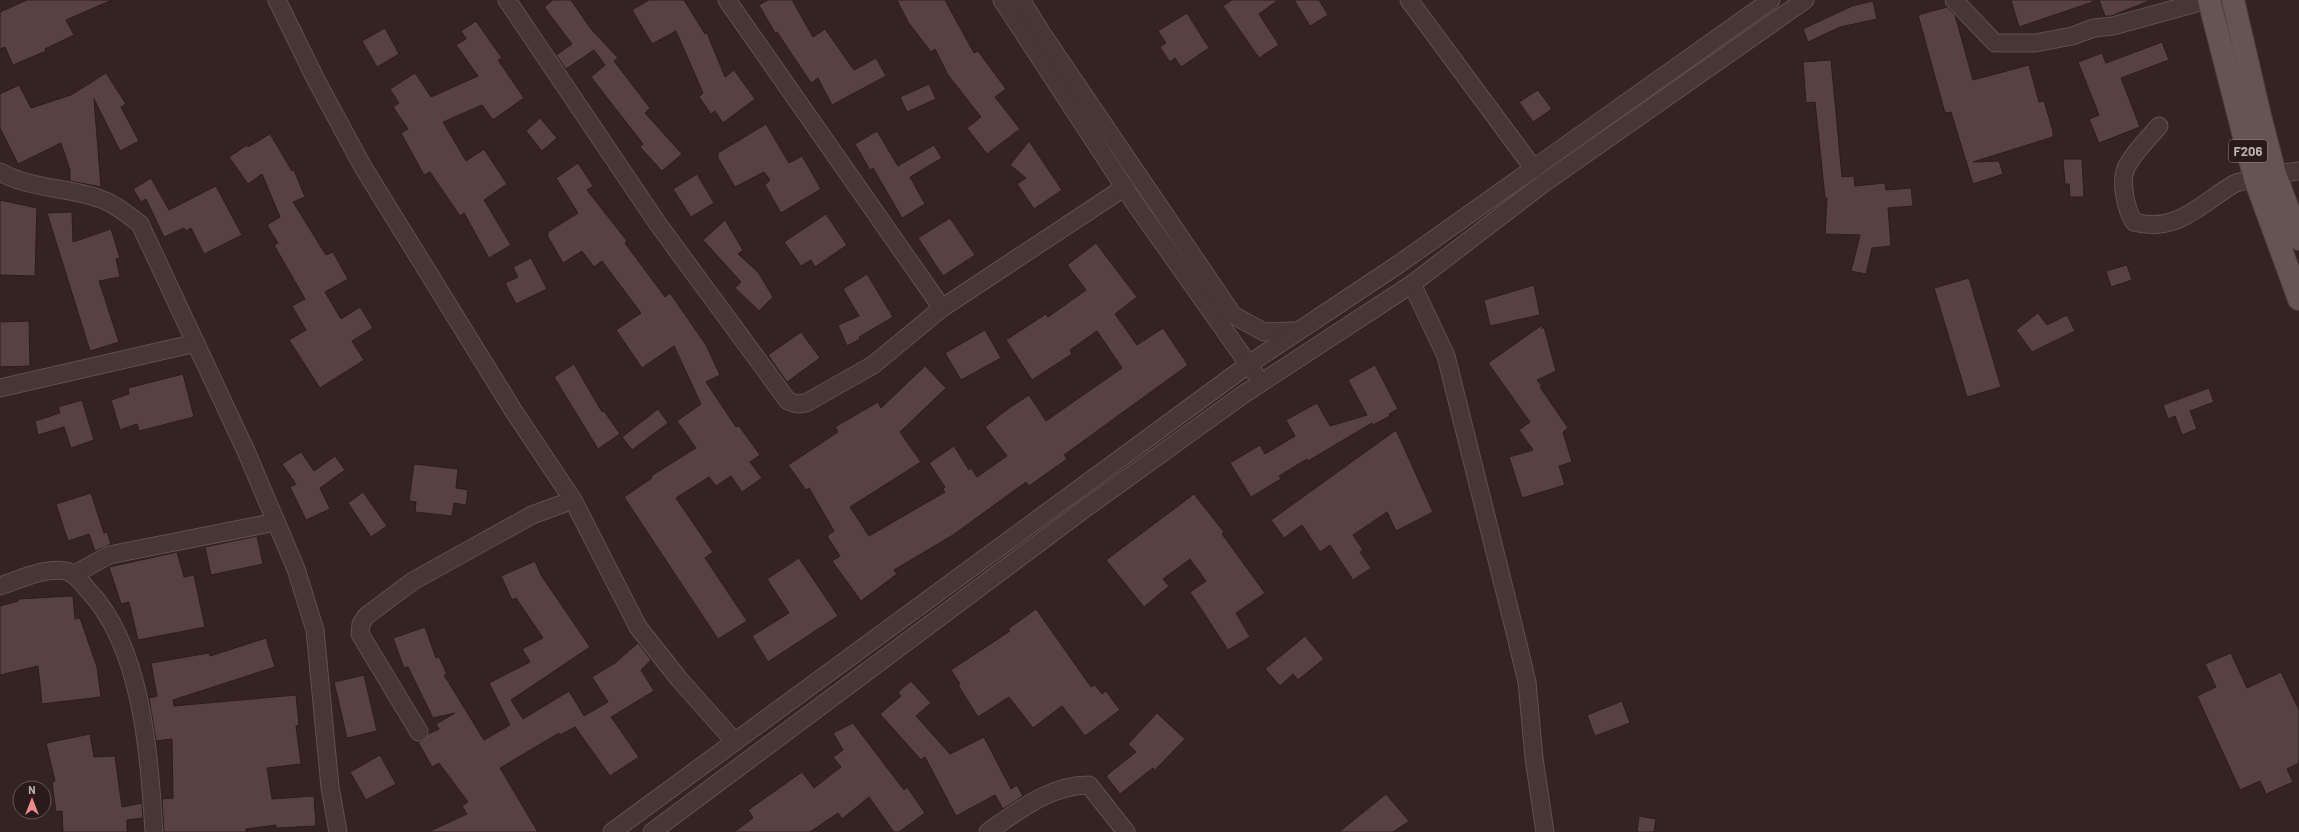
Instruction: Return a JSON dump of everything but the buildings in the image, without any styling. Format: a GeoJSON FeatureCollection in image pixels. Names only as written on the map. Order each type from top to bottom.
{"type":"FeatureCollection","features":[{"type":"Feature","properties":{"kind":"main road","name":"F206"},"geometry":{"type":"LineString","coordinates":[[2208,0],[2265,177],[2299,299]]}},
{"type":"Feature","properties":{"kind":"main road","name":"F206"},"geometry":{"type":"LineString","coordinates":[[2233,0],[2260,116],[2265,177],[2299,239]]}},
{"type":"Feature","properties":{"kind":"street"},"geometry":{"type":"LineString","coordinates":[[507,0],[658,224],[788,401],[797,404],[806,403],[873,365],[942,308],[1125,187]]}},
{"type":"Feature","properties":{"kind":"street"},"geometry":{"type":"LineString","coordinates":[[727,0],[942,308]]}},
{"type":"Feature","properties":{"kind":"street"},"geometry":{"type":"LineString","coordinates":[[1002,0],[1125,187],[1261,383]]}},
{"type":"Feature","properties":{"kind":"street"},"geometry":{"type":"LineString","coordinates":[[1021,0],[1043,36],[1233,315],[1264,332],[1295,331]]}},
{"type":"Feature","properties":{"kind":"street"},"geometry":{"type":"LineString","coordinates":[[1409,0],[1534,169]]}},
{"type":"Feature","properties":{"kind":"street"},"geometry":{"type":"LineString","coordinates":[[612,832],[1249,364],[1295,331],[1399,264],[1771,0]]}},
{"type":"Feature","properties":{"kind":"street"},"geometry":{"type":"LineString","coordinates":[[652,832],[1083,510],[1261,383],[1412,284],[1544,183],[1805,0]]}},
{"type":"Feature","properties":{"kind":"street"},"geometry":{"type":"LineString","coordinates":[[1954,0],[1995,43],[2035,43],[2072,36],[2094,28],[2113,26],[2208,0]]}},
{"type":"Feature","properties":{"kind":"street"},"geometry":{"type":"LineString","coordinates":[[281,3],[315,78],[363,167],[514,410],[573,500],[638,627],[679,680],[734,742]]}},
{"type":"Feature","properties":{"kind":"street"},"geometry":{"type":"LineString","coordinates":[[2159,126],[2126,169],[2124,190],[2127,212],[2134,222],[2147,226],[2172,222],[2205,206],[2235,184],[2299,171]]}},
{"type":"Feature","properties":{"kind":"street"},"geometry":{"type":"LineString","coordinates":[[0,172],[45,188],[98,198],[121,208],[140,224],[246,451],[296,569],[315,630],[330,787],[338,832]]}},
{"type":"Feature","properties":{"kind":"street"},"geometry":{"type":"LineString","coordinates":[[1412,284],[1446,356],[1513,624],[1526,682],[1534,758],[1545,832]]}},
{"type":"Feature","properties":{"kind":"street"},"geometry":{"type":"LineString","coordinates":[[0,388],[196,343]]}},
{"type":"Feature","properties":{"kind":"street"},"geometry":{"type":"LineString","coordinates":[[419,732],[360,634],[361,624],[366,616],[413,581],[532,515],[573,500]]}},
{"type":"Feature","properties":{"kind":"street"},"geometry":{"type":"LineString","coordinates":[[73,575],[109,555],[276,522]]}},
{"type":"Feature","properties":{"kind":"street"},"geometry":{"type":"LineString","coordinates":[[0,586],[49,570],[66,571],[73,575],[94,596],[113,628],[135,685],[145,734],[154,832]]}},
{"type":"Feature","properties":{"kind":"street"},"geometry":{"type":"LineString","coordinates":[[988,832],[1026,805],[1057,789],[1077,785],[1089,785],[1126,832]]}}]}
